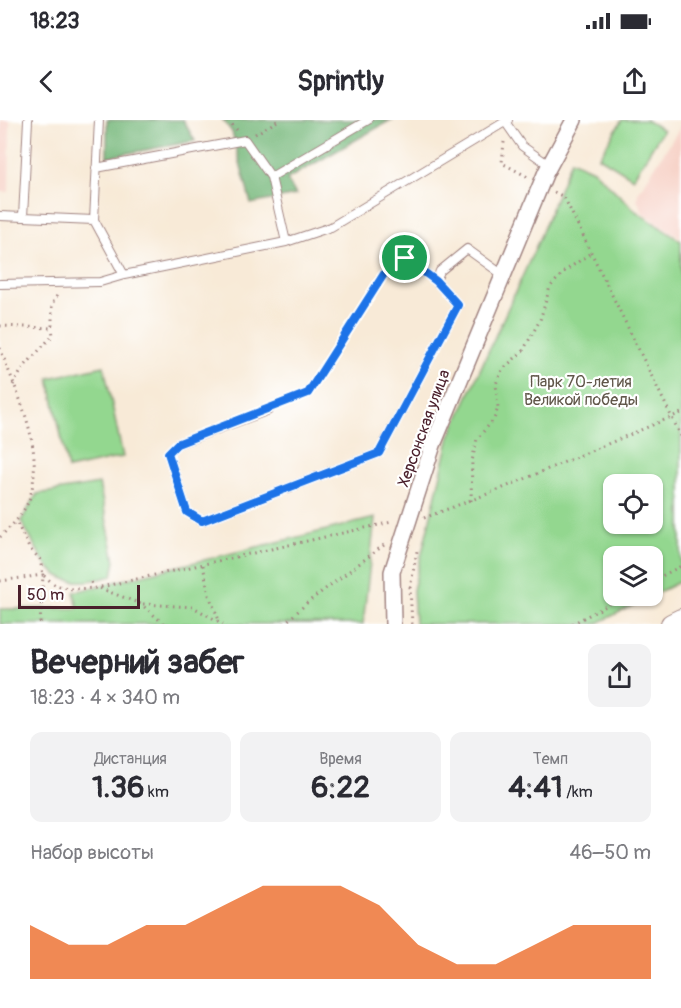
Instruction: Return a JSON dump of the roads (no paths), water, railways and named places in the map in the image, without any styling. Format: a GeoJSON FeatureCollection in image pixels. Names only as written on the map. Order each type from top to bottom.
{"type":"FeatureCollection","features":[{"type":"Feature","properties":{"kind":"street","name":"Херсонская улица"},"geometry":{"type":"LineString","coordinates":[[393,624],[390,588],[392,572],[433,445],[549,165],[574,120]]}},
{"type":"Feature","properties":{"kind":"street"},"geometry":{"type":"LineString","coordinates":[[671,624],[681,619]]}},
{"type":"Feature","properties":{"kind":"lane"},"geometry":{"type":"LineString","coordinates":[[22,217],[28,120]]}},
{"type":"Feature","properties":{"kind":"lane"},"geometry":{"type":"LineString","coordinates":[[99,120],[94,220],[124,275]]}},
{"type":"Feature","properties":{"kind":"lane"},"geometry":{"type":"LineString","coordinates":[[271,177],[368,120]]}},
{"type":"Feature","properties":{"kind":"lane"},"geometry":{"type":"LineString","coordinates":[[0,284],[100,282],[286,242],[331,227],[507,122],[522,146],[549,165]]}},
{"type":"Feature","properties":{"kind":"lane"},"geometry":{"type":"LineString","coordinates":[[96,168],[244,140],[271,177],[286,242]]}},
{"type":"Feature","properties":{"kind":"lane"},"geometry":{"type":"LineString","coordinates":[[0,216],[94,220]]}},
{"type":"Feature","properties":{"kind":"lane"},"geometry":{"type":"LineString","coordinates":[[436,281],[440,270],[467,249],[503,275]]}},
{"type":"Feature","properties":{"kind":"lane"},"geometry":{"type":"LineString","coordinates":[[269,410],[177,444],[168,453],[187,512],[202,521],[379,453],[458,305],[436,281],[405,258],[394,264]]}},
{"type":"Feature","properties":{"kind":"park label","name":"Парк 70-летия Великой победы"},"geometry":{"type":"Point","coordinates":[581,390]}}]}
